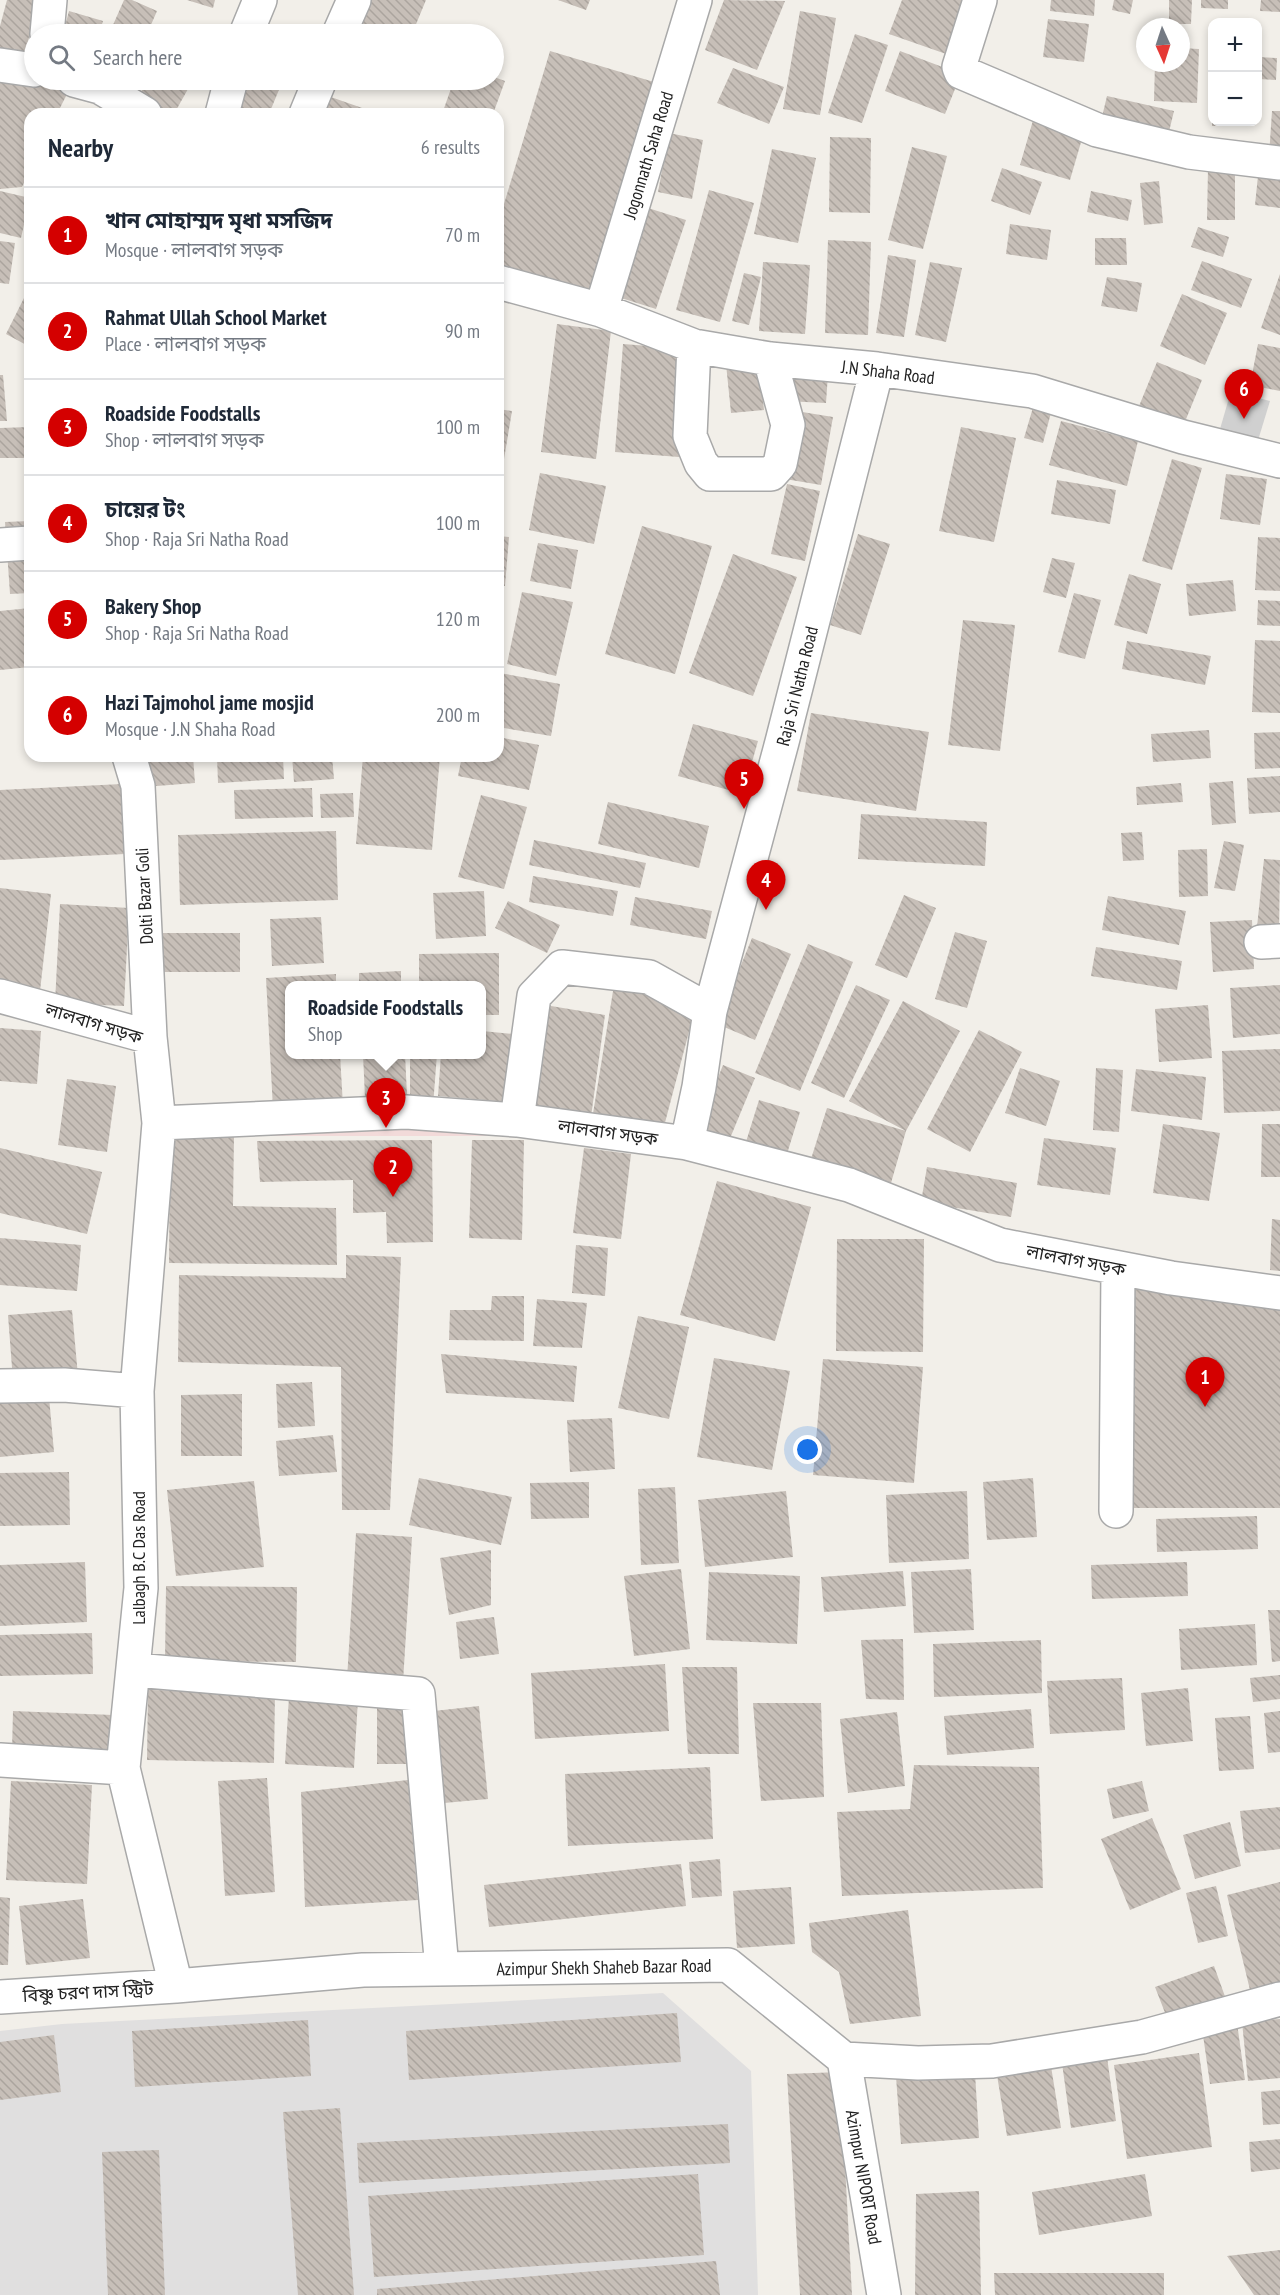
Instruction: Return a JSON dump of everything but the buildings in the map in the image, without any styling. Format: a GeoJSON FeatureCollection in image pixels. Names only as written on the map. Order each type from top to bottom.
{"type":"FeatureCollection","features":[{"type":"Feature","properties":{"kind":"street"},"geometry":{"type":"LineString","coordinates":[[48,24],[50,0]]}},
{"type":"Feature","properties":{"kind":"street"},"geometry":{"type":"LineString","coordinates":[[250,24],[260,0]]}},
{"type":"Feature","properties":{"kind":"street"},"geometry":{"type":"LineString","coordinates":[[343,24],[354,0]]}},
{"type":"Feature","properties":{"kind":"street","name":"Jogonnath Saha Road"},"geometry":{"type":"LineString","coordinates":[[601,310],[695,0]]}},
{"type":"Feature","properties":{"kind":"street"},"geometry":{"type":"LineString","coordinates":[[980,0],[961,72],[1097,130],[1189,152],[1280,163]]}},
{"type":"Feature","properties":{"kind":"street"},"geometry":{"type":"LineString","coordinates":[[0,65],[24,69]]}},
{"type":"Feature","properties":{"kind":"street"},"geometry":{"type":"LineString","coordinates":[[105,90],[135,108]]}},
{"type":"Feature","properties":{"kind":"street"},"geometry":{"type":"LineString","coordinates":[[224,108],[228,90]]}},
{"type":"Feature","properties":{"kind":"street"},"geometry":{"type":"LineString","coordinates":[[308,108],[316,90]]}},
{"type":"Feature","properties":{"kind":"street","name":"J.N Shaha Road"},"geometry":{"type":"LineString","coordinates":[[504,284],[601,310],[694,346],[770,359],[877,369],[1032,391],[1183,437],[1280,461]]}},
{"type":"Feature","properties":{"kind":"street"},"geometry":{"type":"LineString","coordinates":[[694,346],[690,436],[701,463],[710,474],[771,474],[780,464],[788,425],[770,359]]}},
{"type":"Feature","properties":{"kind":"street","name":"Raja Sri Natha Road"},"geometry":{"type":"LineString","coordinates":[[687,1143],[699,1088],[710,1011],[782,742],[877,369]]}},
{"type":"Feature","properties":{"kind":"street"},"geometry":{"type":"LineString","coordinates":[[0,545],[24,543]]}},
{"type":"Feature","properties":{"kind":"street","name":"Dolti Bazar Goli"},"geometry":{"type":"LineString","coordinates":[[131,762],[138,786],[150,1037]]}},
{"type":"Feature","properties":{"kind":"street"},"geometry":{"type":"LineString","coordinates":[[517,1119],[534,996],[562,968],[649,977],[710,1011]]}},
{"type":"Feature","properties":{"kind":"street","name":"লালবাগ সড়ক"},"geometry":{"type":"LineString","coordinates":[[0,996],[150,1037],[159,1123],[406,1112],[517,1119],[687,1143],[849,1185],[1000,1245],[1171,1278],[1280,1293]]}},
{"type":"Feature","properties":{"kind":"street","name":"Lalbagh B.C Das Road"},"geometry":{"type":"LineString","coordinates":[[159,1123],[137,1391],[141,1588],[135,1670],[123,1768],[176,1986]]}},
{"type":"Feature","properties":{"kind":"street"},"geometry":{"type":"LineString","coordinates":[[1116,1511],[1118,1268]]}},
{"type":"Feature","properties":{"kind":"street"},"geometry":{"type":"LineString","coordinates":[[0,1386],[64,1385],[137,1391]]}},
{"type":"Feature","properties":{"kind":"street"},"geometry":{"type":"LineString","coordinates":[[135,1670],[418,1694],[442,1969]]}},
{"type":"Feature","properties":{"kind":"street"},"geometry":{"type":"LineString","coordinates":[[0,1760],[123,1768]]}},
{"type":"Feature","properties":{"kind":"street","name":"Azimpur Shekh Shaheb Bazar Road"},"geometry":{"type":"LineString","coordinates":[[176,1986],[363,1970],[728,1965],[844,2059]]}},
{"type":"Feature","properties":{"kind":"street","name":"বিষ্ণু চরণ দাস স্ট্রিট"},"geometry":{"type":"LineString","coordinates":[[0,1997],[176,1986]]}},
{"type":"Feature","properties":{"kind":"street"},"geometry":{"type":"LineString","coordinates":[[844,2059],[918,2063],[992,2061],[1142,2037],[1280,1999]]}},
{"type":"Feature","properties":{"kind":"street","name":"Azimpur NIPORT Road"},"geometry":{"type":"LineString","coordinates":[[844,2059],[884,2295]]}},
{"type":"Feature","properties":{"kind":"shaded area"},"geometry":{"type":"Polygon","coordinates":[[[1231,391],[1270,401],[1256,447],[1218,436],[1231,391]]]}},
{"type":"Feature","properties":{"kind":"shaded area"},"geometry":{"type":"Polygon","coordinates":[[[407,1117],[514,1136],[258,1136],[257,1123],[407,1117]]]}},
{"type":"Feature","properties":{"kind":"shaded area"},"geometry":{"type":"Polygon","coordinates":[[[663,1993],[751,2071],[758,2295],[0,2295],[0,2031],[62,2024],[663,1993]]]}},
{"type":"Feature","properties":{"kind":"place","name":"Hazi Tajmohol jame mosjid"},"geometry":{"type":"Point","coordinates":[1244,419]}},
{"type":"Feature","properties":{"kind":"place","name":"Bakery Shop"},"geometry":{"type":"Point","coordinates":[744,809]}},
{"type":"Feature","properties":{"kind":"place","name":"চায়ের টং"},"geometry":{"type":"Point","coordinates":[766,910]}},
{"type":"Feature","properties":{"kind":"place","name":"Roadside Foodstalls"},"geometry":{"type":"Point","coordinates":[386,1128]}},
{"type":"Feature","properties":{"kind":"place","name":"Rahmat Ullah School Market"},"geometry":{"type":"Point","coordinates":[393,1197]}},
{"type":"Feature","properties":{"kind":"place","name":"খান মোহাম্মদ মৃধা মসজিদ"},"geometry":{"type":"Point","coordinates":[1205,1407]}}]}
